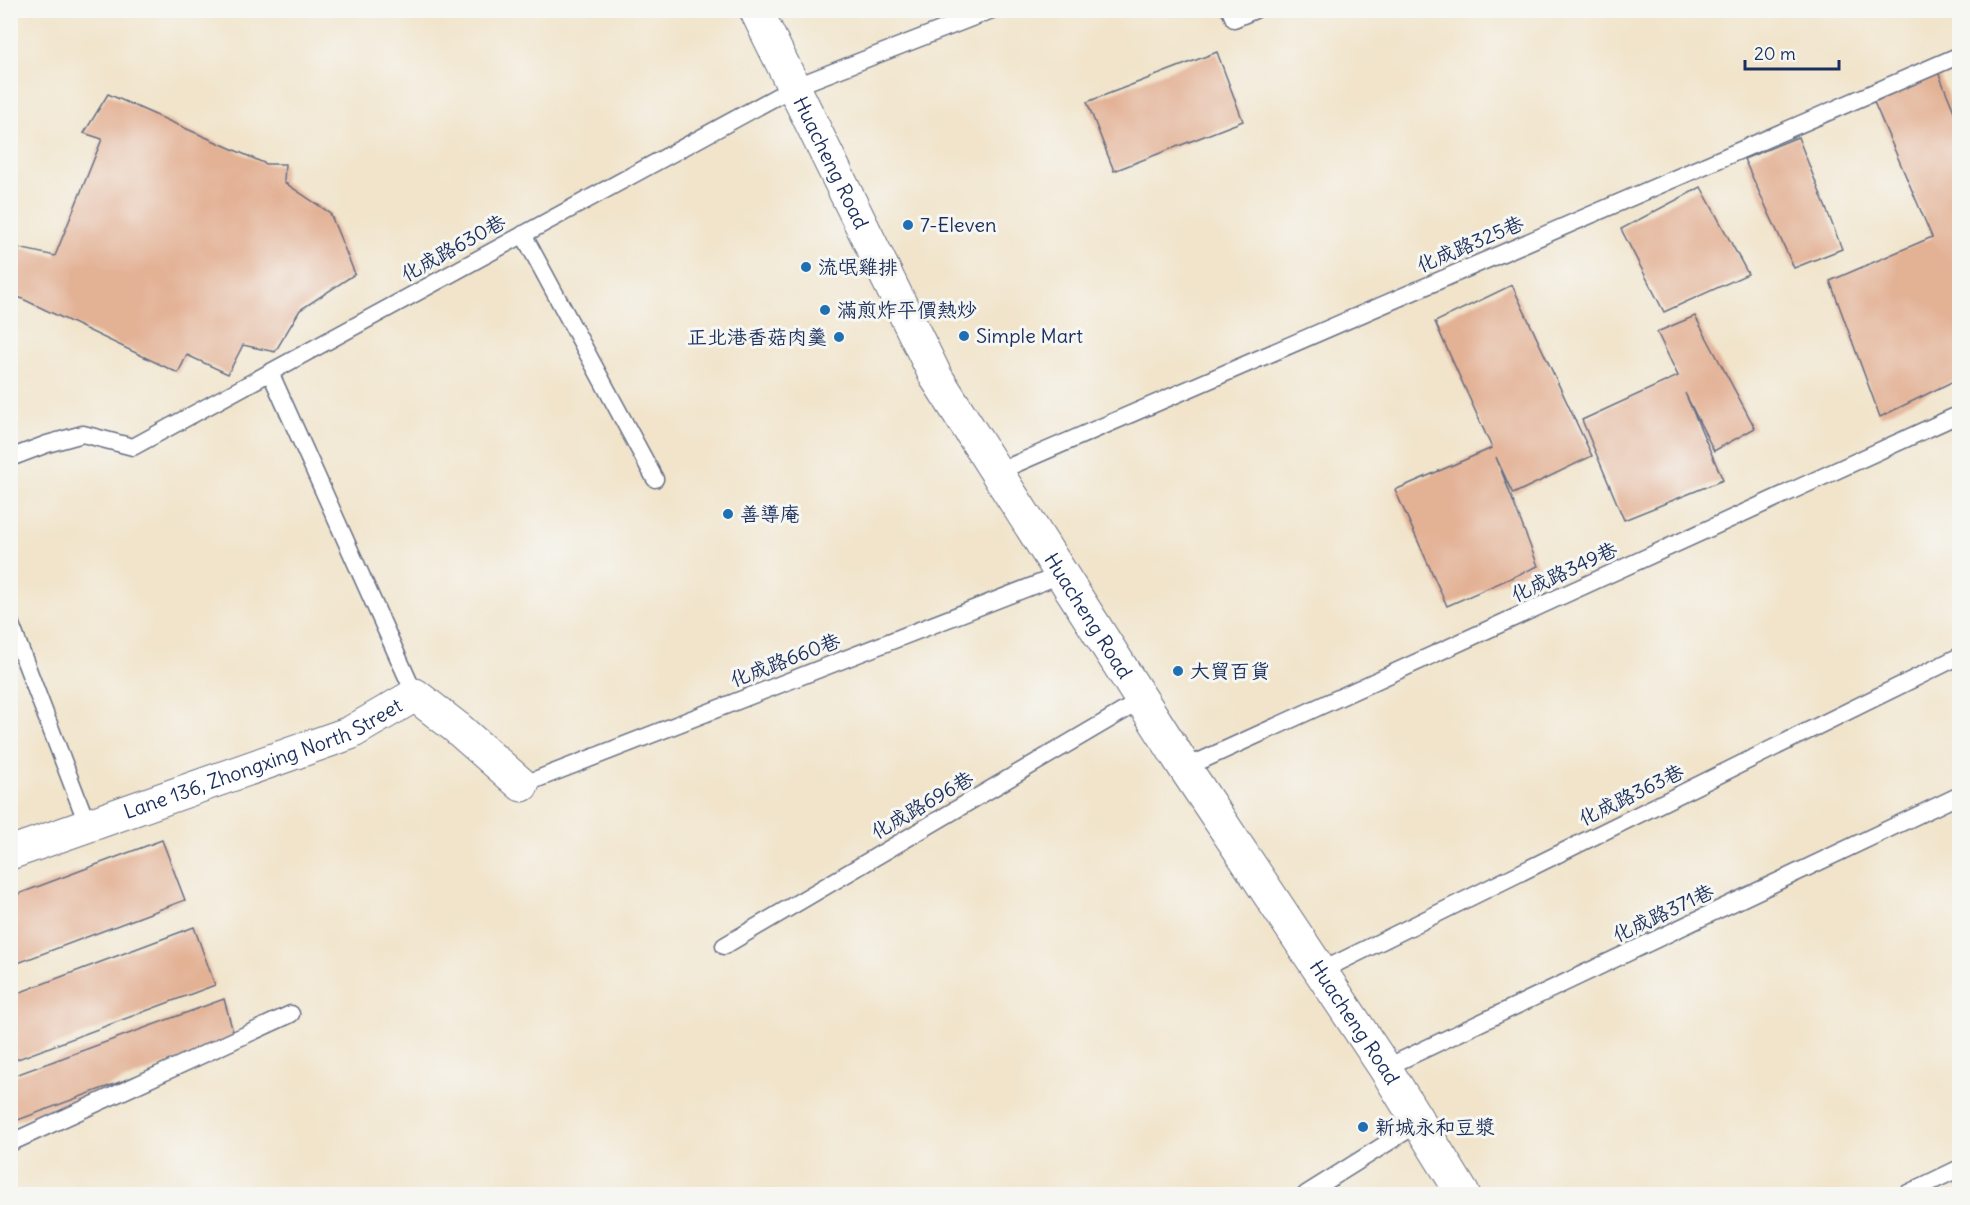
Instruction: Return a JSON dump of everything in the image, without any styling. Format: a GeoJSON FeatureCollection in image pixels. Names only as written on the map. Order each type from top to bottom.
{"type":"FeatureCollection","features":[{"type":"Feature","properties":{"kind":"street","name":"Huacheng Road"},"geometry":{"type":"LineString","coordinates":[[756,10],[936,377],[1185,768],[1385,1068],[1463,1194]]}},
{"type":"Feature","properties":{"kind":"street","name":"Lane 136, Zhongxing North Street"},"geometry":{"type":"LineString","coordinates":[[10,853],[350,734],[415,695],[522,784]]}},
{"type":"Feature","properties":{"kind":"lane","name":"化成路630巷"},"geometry":{"type":"LineString","coordinates":[[10,458],[83,434],[133,447],[794,87],[992,10]]}},
{"type":"Feature","properties":{"kind":"lane"},"geometry":{"type":"LineString","coordinates":[[1230,10],[1234,20],[1255,10]]}},
{"type":"Feature","properties":{"kind":"lane","name":"化成路325巷"},"geometry":{"type":"LineString","coordinates":[[997,472],[1959,55]]}},
{"type":"Feature","properties":{"kind":"lane"},"geometry":{"type":"LineString","coordinates":[[523,234],[655,478]]}},
{"type":"Feature","properties":{"kind":"lane"},"geometry":{"type":"LineString","coordinates":[[270,372],[415,695]]}},
{"type":"Feature","properties":{"kind":"lane","name":"化成路349巷"},"geometry":{"type":"LineString","coordinates":[[1185,768],[1959,414]]}},
{"type":"Feature","properties":{"kind":"lane","name":"化成路660巷"},"geometry":{"type":"LineString","coordinates":[[522,784],[1063,574]]}},
{"type":"Feature","properties":{"kind":"lane"},"geometry":{"type":"LineString","coordinates":[[10,622],[88,826]]}},
{"type":"Feature","properties":{"kind":"lane","name":"化成路363巷"},"geometry":{"type":"LineString","coordinates":[[1320,971],[1959,656]]}},
{"type":"Feature","properties":{"kind":"lane","name":"化成路696巷"},"geometry":{"type":"LineString","coordinates":[[724,946],[1142,700]]}},
{"type":"Feature","properties":{"kind":"lane","name":"化成路371巷"},"geometry":{"type":"LineString","coordinates":[[1385,1068],[1959,795]]}},
{"type":"Feature","properties":{"kind":"lane"},"geometry":{"type":"LineString","coordinates":[[10,1143],[291,1014]]}},
{"type":"Feature","properties":{"kind":"lane"},"geometry":{"type":"LineString","coordinates":[[1306,1194],[1419,1123]]}},
{"type":"Feature","properties":{"kind":"lane"},"geometry":{"type":"LineString","coordinates":[[1906,1194],[1959,1168]]}},
{"type":"Feature","properties":{"kind":"building"},"geometry":{"type":"Polygon","coordinates":[[[1217,52],[1243,121],[1114,171],[1087,102],[1217,52]]]}},
{"type":"Feature","properties":{"kind":"building"},"geometry":{"type":"Polygon","coordinates":[[[1938,72],[1960,126],[1960,378],[1880,417],[1830,281],[1932,237],[1874,102],[1938,72]]]}},
{"type":"Feature","properties":{"kind":"building"},"geometry":{"type":"Polygon","coordinates":[[[108,94],[266,164],[285,164],[284,182],[330,213],[355,274],[300,310],[275,352],[243,345],[228,374],[187,355],[178,373],[10,293],[10,267],[19,248],[55,256],[102,139],[84,133],[108,94]]]}},
{"type":"Feature","properties":{"kind":"building"},"geometry":{"type":"Polygon","coordinates":[[[1798,137],[1842,249],[1794,268],[1744,159],[1798,137]]]}},
{"type":"Feature","properties":{"kind":"building"},"geometry":{"type":"Polygon","coordinates":[[[1701,187],[1748,274],[1664,312],[1621,229],[1701,187]]]}},
{"type":"Feature","properties":{"kind":"building"},"geometry":{"type":"Polygon","coordinates":[[[1512,285],[1592,456],[1513,494],[1496,457],[1538,566],[1447,606],[1395,490],[1492,448],[1435,322],[1512,285]]]}},
{"type":"Feature","properties":{"kind":"building"},"geometry":{"type":"Polygon","coordinates":[[[1695,316],[1755,428],[1714,451],[1685,393],[1723,480],[1624,520],[1582,420],[1678,376],[1657,332],[1695,316]]]}},
{"type":"Feature","properties":{"kind":"building"},"geometry":{"type":"Polygon","coordinates":[[[162,840],[185,900],[10,966],[10,897],[162,840]]]}},
{"type":"Feature","properties":{"kind":"building"},"geometry":{"type":"Polygon","coordinates":[[[194,927],[215,985],[10,1062],[10,996],[194,927]]]}},
{"type":"Feature","properties":{"kind":"building"},"geometry":{"type":"Polygon","coordinates":[[[224,999],[235,1039],[10,1123],[10,1077],[224,999]]]}},
{"type":"Feature","properties":{"kind":"place","name":"7-Eleven"},"geometry":{"type":"Point","coordinates":[908,225]}},
{"type":"Feature","properties":{"kind":"place","name":"流氓雞排"},"geometry":{"type":"Point","coordinates":[806,267]}},
{"type":"Feature","properties":{"kind":"place","name":"滿煎炸平價熱炒"},"geometry":{"type":"Point","coordinates":[825,310]}},
{"type":"Feature","properties":{"kind":"place","name":"Simple Mart"},"geometry":{"type":"Point","coordinates":[964,336]}},
{"type":"Feature","properties":{"kind":"place","name":"正北港香菇肉羹"},"geometry":{"type":"Point","coordinates":[839,337]}},
{"type":"Feature","properties":{"kind":"place","name":"善導庵"},"geometry":{"type":"Point","coordinates":[728,514]}},
{"type":"Feature","properties":{"kind":"place","name":"大貿百貨"},"geometry":{"type":"Point","coordinates":[1178,671]}},
{"type":"Feature","properties":{"kind":"place","name":"新城永和豆漿"},"geometry":{"type":"Point","coordinates":[1363,1127]}}]}
